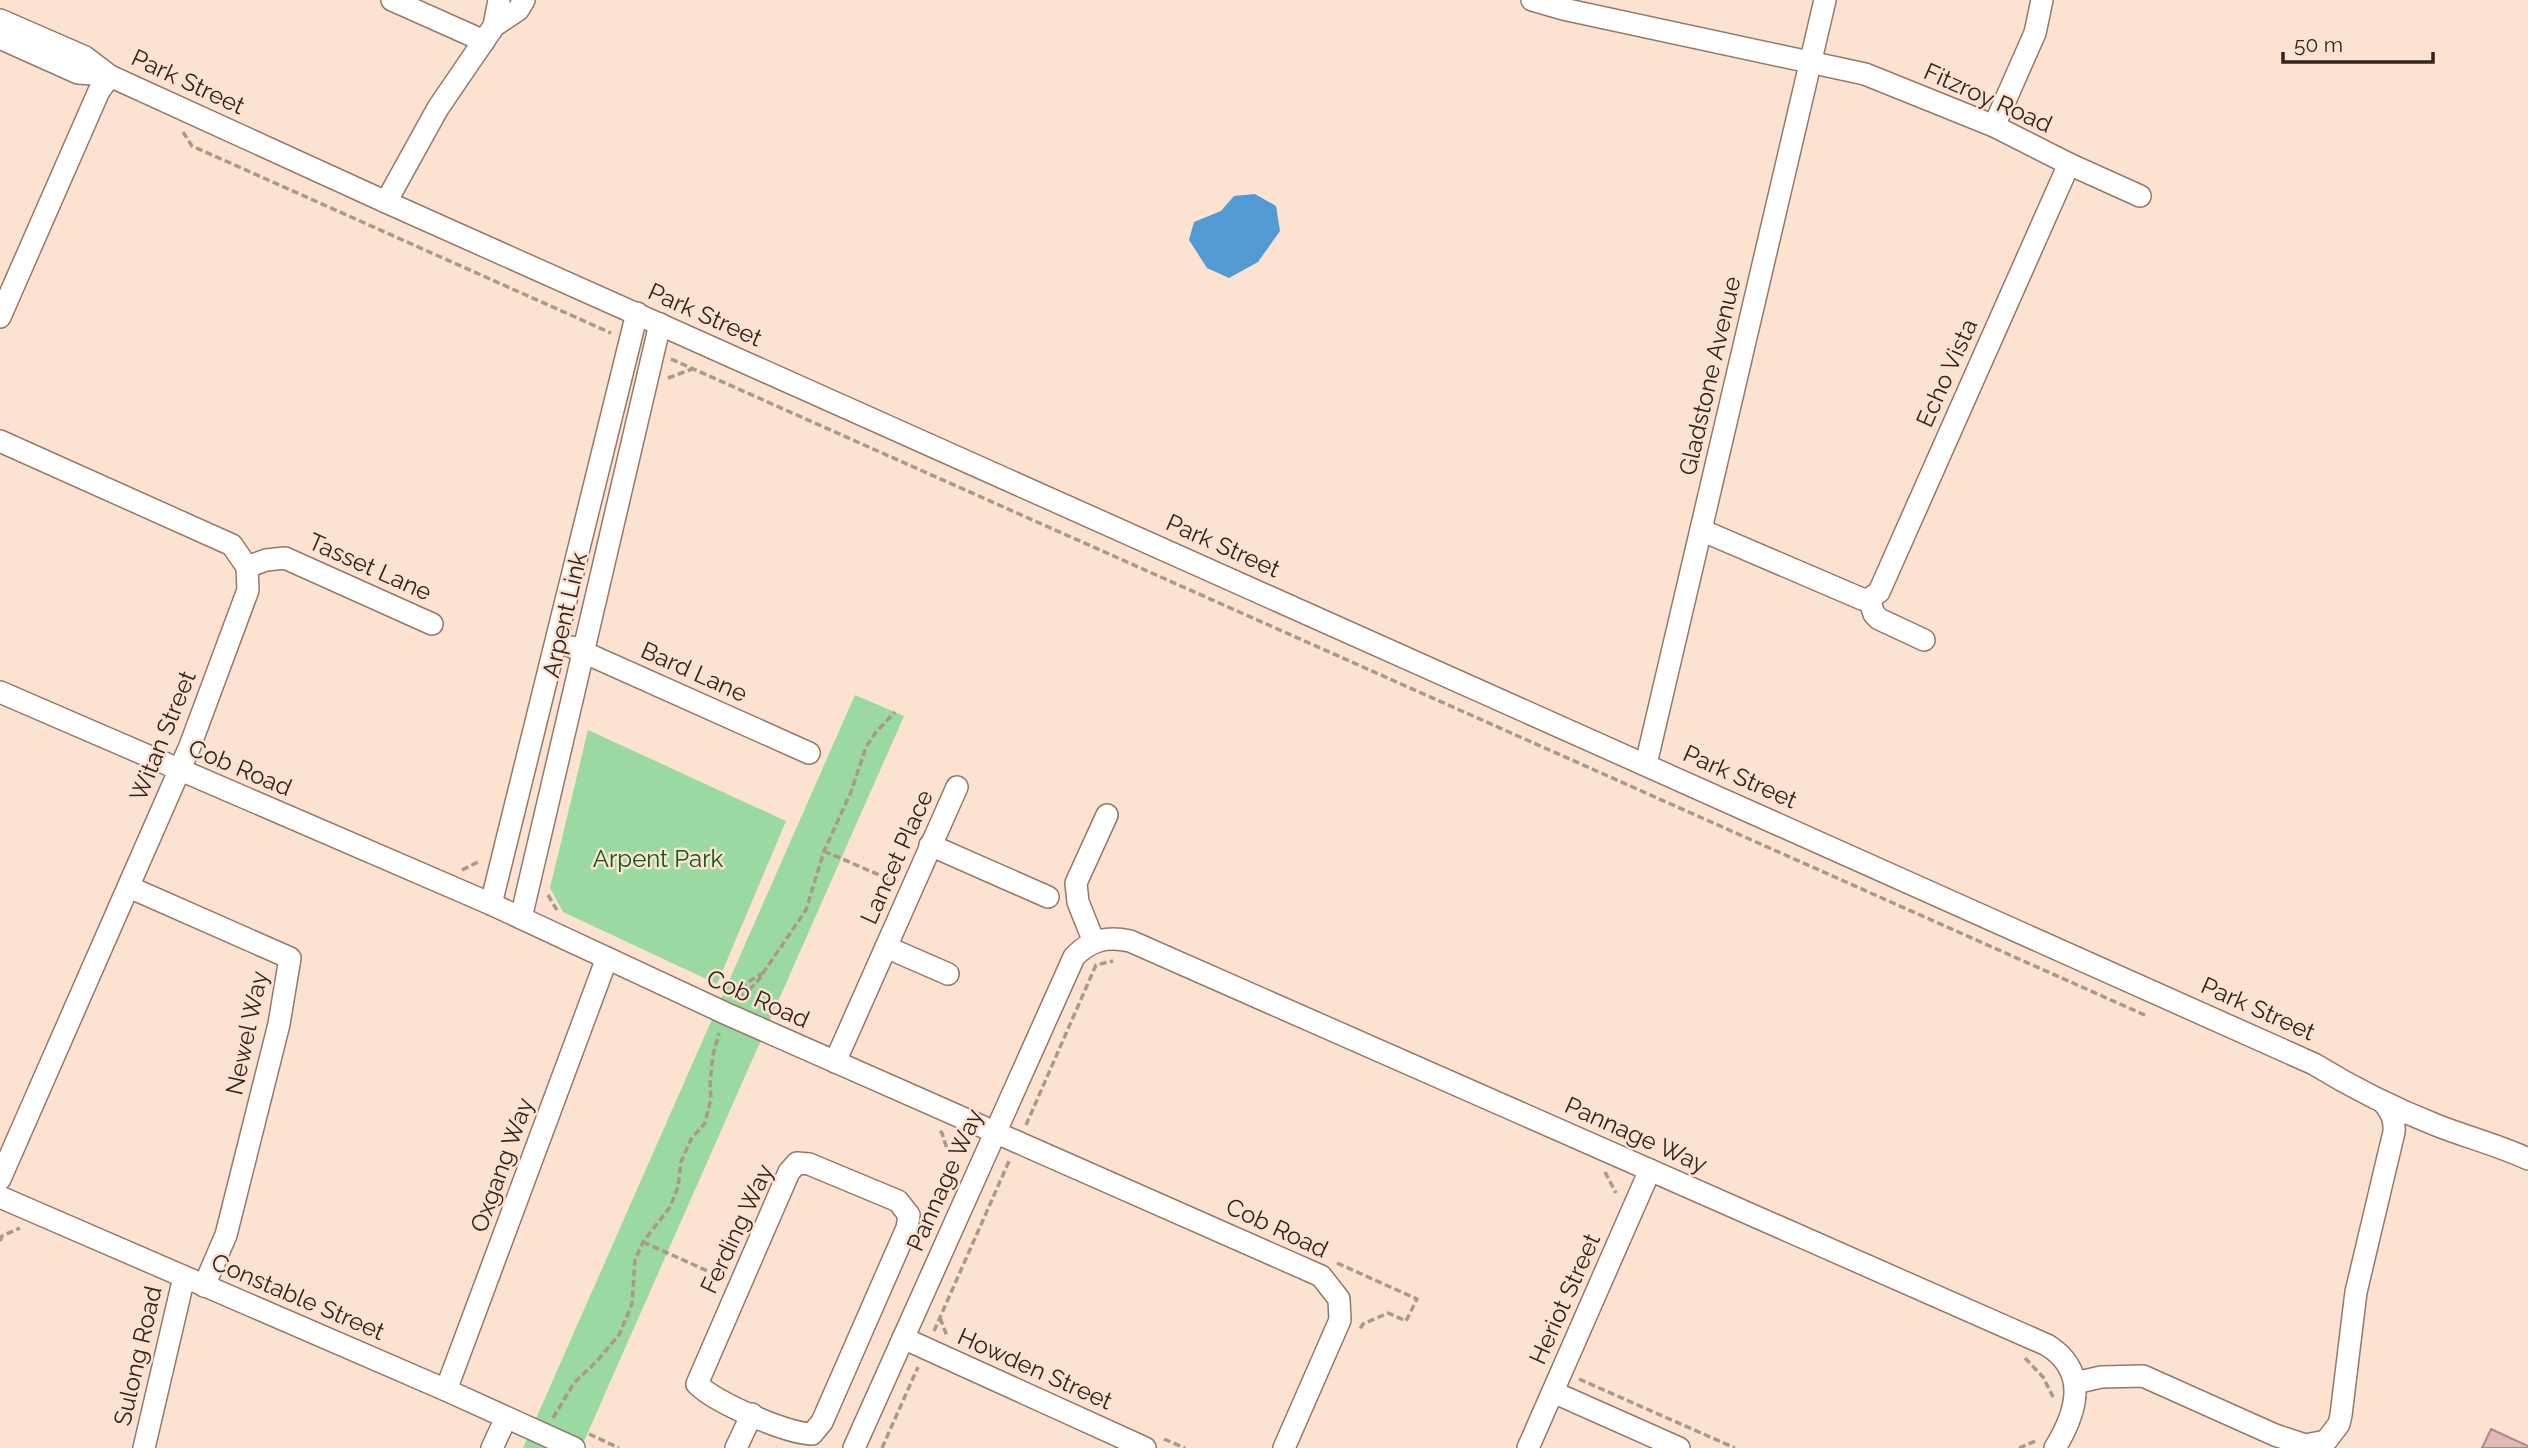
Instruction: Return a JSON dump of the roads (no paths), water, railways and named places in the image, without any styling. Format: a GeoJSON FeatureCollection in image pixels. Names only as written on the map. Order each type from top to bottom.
{"type":"FeatureCollection","features":[{"type":"Feature","properties":{"kind":"street"},"geometry":{"type":"LineString","coordinates":[[391,0],[489,33]]}},
{"type":"Feature","properties":{"kind":"street"},"geometry":{"type":"LineString","coordinates":[[386,202],[438,108],[489,33],[499,0]]}},
{"type":"Feature","properties":{"kind":"street"},"geometry":{"type":"LineString","coordinates":[[489,33],[518,10],[524,0]]}},
{"type":"Feature","properties":{"kind":"street","name":"Fitzroy Road"},"geometry":{"type":"LineString","coordinates":[[1532,0],[1563,9],[1600,8],[1865,74],[1994,126],[2140,196]]}},
{"type":"Feature","properties":{"kind":"street","name":"Gladstone Avenue"},"geometry":{"type":"LineString","coordinates":[[1646,764],[1825,0]]}},
{"type":"Feature","properties":{"kind":"street"},"geometry":{"type":"LineString","coordinates":[[1994,126],[2035,33],[2042,0]]}},
{"type":"Feature","properties":{"kind":"street","name":"Park Street"},"geometry":{"type":"LineString","coordinates":[[0,20],[85,57],[110,76],[386,202],[2314,1063],[2352,1087],[2437,1126],[2500,1146]]}},
{"type":"Feature","properties":{"kind":"street","name":"Park Street"},"geometry":{"type":"LineString","coordinates":[[0,38],[78,73],[110,76]]}},
{"type":"Feature","properties":{"kind":"street"},"geometry":{"type":"LineString","coordinates":[[0,317],[5,291],[99,91],[110,76]]}},
{"type":"Feature","properties":{"kind":"street","name":"Echo Vista"},"geometry":{"type":"LineString","coordinates":[[1869,599],[1879,592],[2069,164]]}},
{"type":"Feature","properties":{"kind":"street","name":"Arpent Link"},"geometry":{"type":"LineString","coordinates":[[491,904],[637,313]]}},
{"type":"Feature","properties":{"kind":"street","name":"Arpent Link"},"geometry":{"type":"LineString","coordinates":[[521,918],[660,324]]}},
{"type":"Feature","properties":{"kind":"street"},"geometry":{"type":"LineString","coordinates":[[0,441],[232,545],[247,567]]}},
{"type":"Feature","properties":{"kind":"street"},"geometry":{"type":"LineString","coordinates":[[1701,530],[1862,599],[1869,599],[1874,614],[1879,619],[1924,640]]}},
{"type":"Feature","properties":{"kind":"street","name":"Tasset Lane"},"geometry":{"type":"LineString","coordinates":[[247,567],[266,560],[285,558],[432,624]]}},
{"type":"Feature","properties":{"kind":"street","name":"Witan Street"},"geometry":{"type":"LineString","coordinates":[[0,1179],[178,771],[248,590],[247,567]]}},
{"type":"Feature","properties":{"kind":"street","name":"Bard Lane"},"geometry":{"type":"LineString","coordinates":[[556,641],[809,753]]}},
{"type":"Feature","properties":{"kind":"street","name":"Cob Road"},"geometry":{"type":"LineString","coordinates":[[0,692],[491,904],[607,958],[723,1023],[835,1062],[991,1141],[1018,1143],[1312,1271],[1328,1282],[1339,1299],[1340,1320],[1284,1448]]}},
{"type":"Feature","properties":{"kind":"street","name":"Lancet Place"},"geometry":{"type":"LineString","coordinates":[[835,1062],[957,787]]}},
{"type":"Feature","properties":{"kind":"street"},"geometry":{"type":"LineString","coordinates":[[1094,942],[1078,902],[1076,883],[1107,815]]}},
{"type":"Feature","properties":{"kind":"street"},"geometry":{"type":"LineString","coordinates":[[930,845],[1048,897]]}},
{"type":"Feature","properties":{"kind":"street","name":"Newel Way"},"geometry":{"type":"LineString","coordinates":[[129,887],[290,958],[279,1024],[226,1236],[204,1286]]}},
{"type":"Feature","properties":{"kind":"street","name":"Pannage Way"},"geometry":{"type":"LineString","coordinates":[[854,1448],[1074,957],[1082,949],[1106,938],[1130,941],[1646,1179],[2047,1345],[2061,1355],[2069,1366],[2075,1383]]}},
{"type":"Feature","properties":{"kind":"street","name":"Lancet Place"},"geometry":{"type":"LineString","coordinates":[[886,947],[948,974]]}},
{"type":"Feature","properties":{"kind":"street","name":"Oxgang Way"},"geometry":{"type":"LineString","coordinates":[[446,1390],[607,958]]}},
{"type":"Feature","properties":{"kind":"street","name":"Park Street"},"geometry":{"type":"LineString","coordinates":[[2314,1063],[2361,1076],[2430,1107],[2528,1159]]}},
{"type":"Feature","properties":{"kind":"street"},"geometry":{"type":"LineString","coordinates":[[2048,1443],[2071,1418],[2075,1383],[2101,1377],[2143,1376],[2276,1435],[2305,1445],[2326,1441],[2339,1424],[2342,1415],[2356,1292],[2394,1132],[2395,1122],[2384,1102]]}},
{"type":"Feature","properties":{"kind":"street","name":"Ferding Way"},"geometry":{"type":"LineString","coordinates":[[797,1163],[810,1164],[898,1201],[909,1214],[907,1228],[822,1422],[812,1434],[797,1434],[752,1414],[707,1394],[697,1384],[789,1172],[797,1163]]}},
{"type":"Feature","properties":{"kind":"street","name":"Heriot Street"},"geometry":{"type":"LineString","coordinates":[[1528,1448],[1646,1179]]}},
{"type":"Feature","properties":{"kind":"street","name":"Constable Street"},"geometry":{"type":"LineString","coordinates":[[0,1197],[446,1390],[573,1448]]}},
{"type":"Feature","properties":{"kind":"street","name":"Sulong Road"},"geometry":{"type":"LineString","coordinates":[[144,1448],[184,1277]]}},
{"type":"Feature","properties":{"kind":"street","name":"Howden Street"},"geometry":{"type":"LineString","coordinates":[[904,1338],[1145,1448]]}},
{"type":"Feature","properties":{"kind":"street"},"geometry":{"type":"LineString","coordinates":[[1553,1392],[1679,1448]]}},
{"type":"Feature","properties":{"kind":"street"},"geometry":{"type":"LineString","coordinates":[[737,1448],[752,1414]]}},
{"type":"Feature","properties":{"kind":"street"},"geometry":{"type":"LineString","coordinates":[[492,1448],[506,1418]]}},
{"type":"Feature","properties":{"kind":"water"},"geometry":{"type":"Polygon","coordinates":[[[1255,194],[1276,206],[1280,231],[1258,262],[1229,278],[1207,268],[1189,240],[1194,222],[1221,211],[1234,196],[1255,194]]]}},
{"type":"Feature","properties":{"kind":"park label","name":"Arpent Park"},"geometry":{"type":"Point","coordinates":[658,859]}}]}
